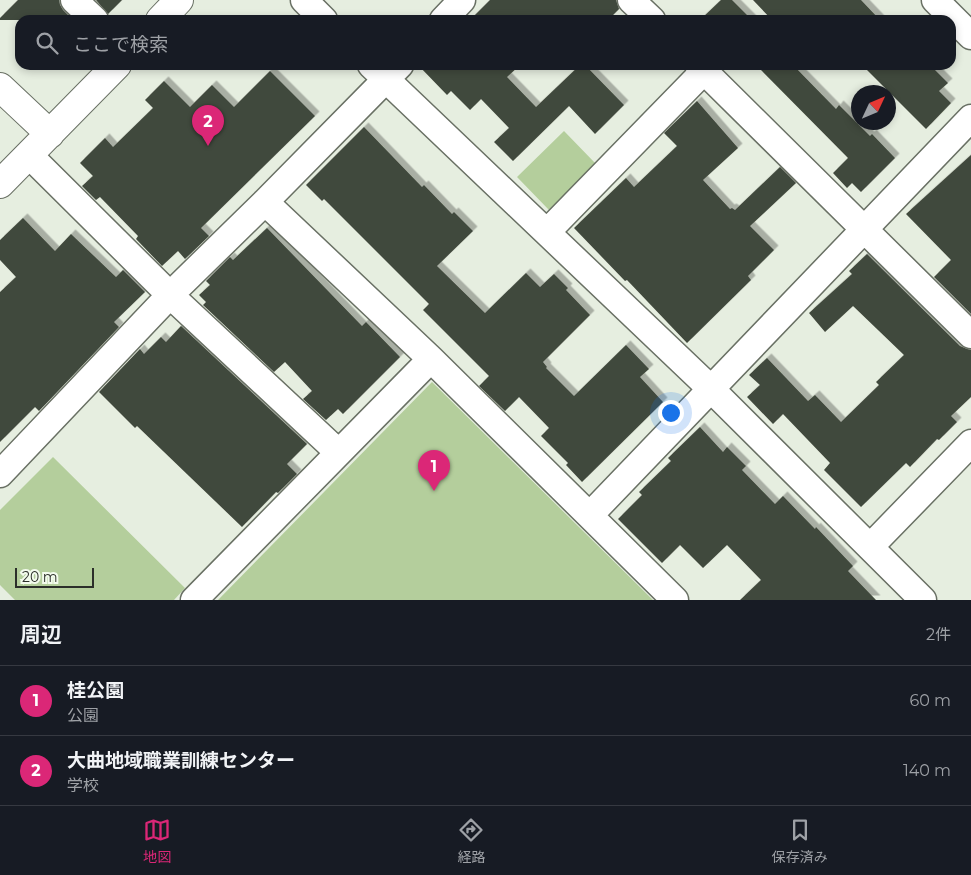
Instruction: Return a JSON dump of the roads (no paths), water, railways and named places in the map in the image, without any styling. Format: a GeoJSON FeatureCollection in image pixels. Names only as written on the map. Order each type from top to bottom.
{"type":"FeatureCollection","features":[{"type":"Feature","properties":{"kind":"street"},"geometry":{"type":"LineString","coordinates":[[74,0],[90,15]]}},
{"type":"Feature","properties":{"kind":"street"},"geometry":{"type":"LineString","coordinates":[[165,15],[179,0]]}},
{"type":"Feature","properties":{"kind":"street"},"geometry":{"type":"LineString","coordinates":[[304,0],[319,15]]}},
{"type":"Feature","properties":{"kind":"street"},"geometry":{"type":"LineString","coordinates":[[448,15],[462,0]]}},
{"type":"Feature","properties":{"kind":"street"},"geometry":{"type":"LineString","coordinates":[[631,0],[647,15]]}},
{"type":"Feature","properties":{"kind":"street"},"geometry":{"type":"LineString","coordinates":[[935,0],[950,15]]}},
{"type":"Feature","properties":{"kind":"street"},"geometry":{"type":"LineString","coordinates":[[956,21],[971,36]]}},
{"type":"Feature","properties":{"kind":"street"},"geometry":{"type":"LineString","coordinates":[[0,184],[112,70]]}},
{"type":"Feature","properties":{"kind":"street"},"geometry":{"type":"LineString","coordinates":[[0,474],[170,295],[265,202],[385,70],[547,232],[710,388],[923,600]]}},
{"type":"Feature","properties":{"kind":"street"},"geometry":{"type":"LineString","coordinates":[[547,232],[699,70]]}},
{"type":"Feature","properties":{"kind":"street"},"geometry":{"type":"LineString","coordinates":[[703,70],[971,335]]}},
{"type":"Feature","properties":{"kind":"street"},"geometry":{"type":"LineString","coordinates":[[0,87],[50,134]]}},
{"type":"Feature","properties":{"kind":"street"},"geometry":{"type":"LineString","coordinates":[[590,515],[971,118]]}},
{"type":"Feature","properties":{"kind":"street"},"geometry":{"type":"LineString","coordinates":[[29,155],[170,295],[338,452]]}},
{"type":"Feature","properties":{"kind":"street"},"geometry":{"type":"LineString","coordinates":[[265,202],[431,360],[675,600]]}},
{"type":"Feature","properties":{"kind":"street"},"geometry":{"type":"LineString","coordinates":[[194,600],[338,452],[431,360]]}},
{"type":"Feature","properties":{"kind":"street"},"geometry":{"type":"LineString","coordinates":[[870,547],[971,444]]}},
{"type":"Feature","properties":{"kind":"place","name":"大曲地域職業訓練センター"},"geometry":{"type":"Point","coordinates":[208,146]}},
{"type":"Feature","properties":{"kind":"place","name":"桂公園"},"geometry":{"type":"Point","coordinates":[434,491]}}]}
